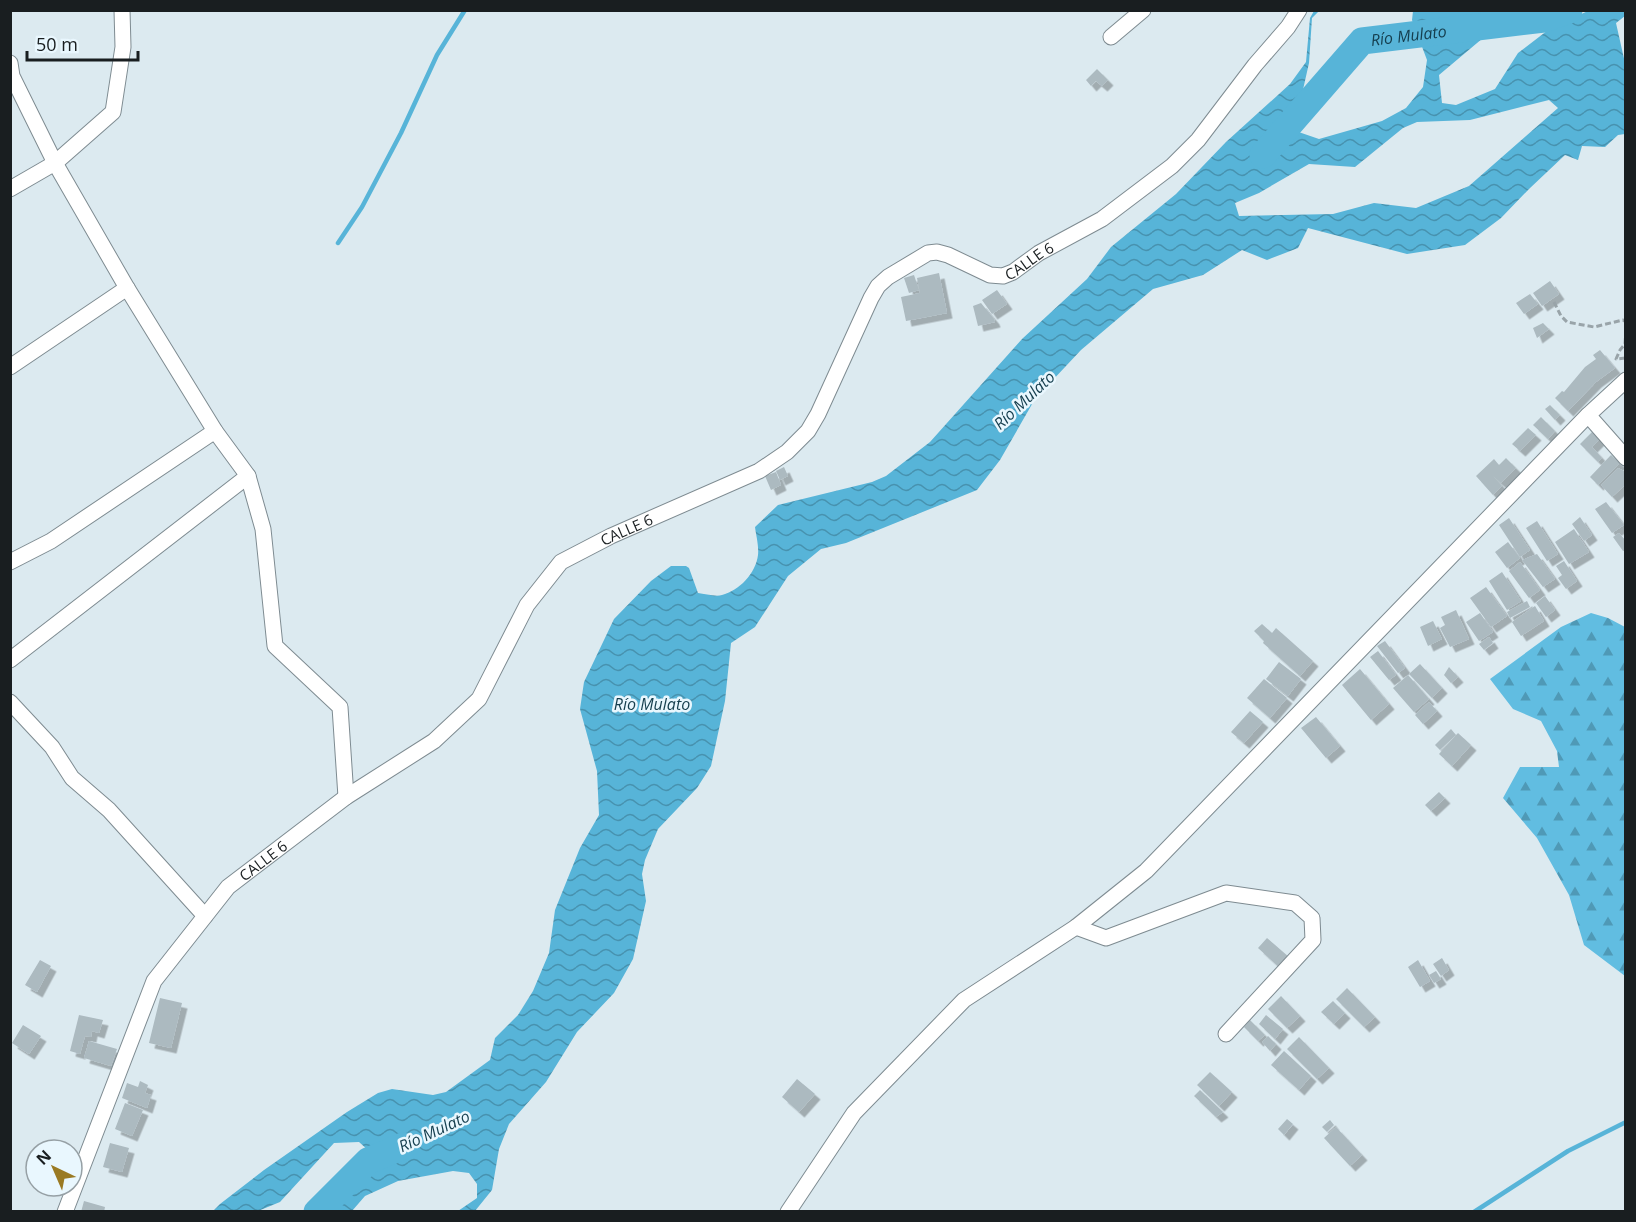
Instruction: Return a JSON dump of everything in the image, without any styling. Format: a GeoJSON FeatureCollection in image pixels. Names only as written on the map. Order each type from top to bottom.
{"type":"FeatureCollection","features":[{"type":"Feature","properties":{"kind":"street"},"geometry":{"type":"LineString","coordinates":[[10,189],[55,163],[113,112],[123,47],[122,10]]}},
{"type":"Feature","properties":{"kind":"street"},"geometry":{"type":"LineString","coordinates":[[1111,37],[1143,10]]}},
{"type":"Feature","properties":{"kind":"street","name":"CALLE 6"},"geometry":{"type":"LineString","coordinates":[[65,1212],[154,981],[228,887],[346,797],[434,741],[479,699],[527,605],[561,562],[610,536],[759,471],[787,452],[808,431],[832,387],[871,298],[878,286],[888,277],[928,254],[937,252],[990,275],[1003,276],[1013,272],[1039,253],[1102,219],[1172,166],[1198,140],[1299,10]]}},
{"type":"Feature","properties":{"kind":"street"},"geometry":{"type":"LineString","coordinates":[[10,63],[12,76],[55,163],[127,288],[215,431],[248,476],[263,529],[275,646],[340,707],[346,797]]}},
{"type":"Feature","properties":{"kind":"street"},"geometry":{"type":"LineString","coordinates":[[10,367],[127,288]]}},
{"type":"Feature","properties":{"kind":"street"},"geometry":{"type":"LineString","coordinates":[[788,1212],[854,1113],[964,1000],[1076,927],[1146,871],[1588,415],[1626,380]]}},
{"type":"Feature","properties":{"kind":"street"},"geometry":{"type":"LineString","coordinates":[[1588,415],[1626,458]]}},
{"type":"Feature","properties":{"kind":"street"},"geometry":{"type":"LineString","coordinates":[[10,562],[51,541],[215,431]]}},
{"type":"Feature","properties":{"kind":"street"},"geometry":{"type":"LineString","coordinates":[[10,660],[248,476]]}},
{"type":"Feature","properties":{"kind":"street"},"geometry":{"type":"LineString","coordinates":[[10,702],[52,747],[72,778],[109,810],[205,916]]}},
{"type":"Feature","properties":{"kind":"street"},"geometry":{"type":"LineString","coordinates":[[1076,927],[1106,938],[1226,893],[1295,903],[1312,918],[1313,940],[1226,1034]]}},
{"type":"Feature","properties":{"kind":"path"},"geometry":{"type":"LineString","coordinates":[[1554,302],[1567,322],[1594,327],[1623,320],[1626,322]]}},
{"type":"Feature","properties":{"kind":"path"},"geometry":{"type":"LineString","coordinates":[[1626,329],[1625,344],[1616,358],[1626,358]]}},
{"type":"Feature","properties":{"kind":"green space"},"geometry":{"type":"Polygon","coordinates":[[[1591,613],[1608,618],[1625,627],[1625,976],[1584,945],[1569,895],[1537,838],[1503,798],[1520,767],[1559,767],[1557,751],[1541,721],[1513,709],[1490,679],[1561,627],[1591,613]]]}},
{"type":"Feature","properties":{"kind":"water","name":"Río Mulato"},"geometry":{"type":"Polygon","coordinates":[[[1625,10],[1625,16],[1616,23],[1625,63],[1625,134],[1618,135],[1605,147],[1582,146],[1578,160],[1565,155],[1501,218],[1465,245],[1407,254],[1308,228],[1298,248],[1267,260],[1242,250],[1203,275],[1153,289],[1081,350],[1035,399],[1000,460],[977,490],[846,543],[821,549],[788,576],[755,627],[731,643],[725,701],[711,766],[697,788],[658,829],[645,860],[642,874],[646,901],[633,959],[614,993],[577,1032],[546,1082],[509,1124],[499,1149],[492,1190],[475,1211],[458,1211],[477,1198],[477,1184],[469,1173],[453,1171],[398,1181],[365,1196],[352,1211],[324,1211],[370,1164],[369,1151],[359,1142],[334,1143],[280,1202],[258,1211],[213,1211],[264,1170],[378,1093],[392,1089],[433,1095],[446,1092],[490,1060],[495,1038],[518,1015],[533,991],[549,953],[555,910],[580,848],[599,815],[597,771],[580,709],[584,682],[614,619],[651,581],[671,566],[689,568],[698,593],[720,596],[735,590],[750,575],[757,562],[755,527],[778,505],[872,482],[886,476],[930,442],[1022,339],[1087,279],[1111,247],[1176,194],[1226,142],[1290,84],[1306,62],[1310,18],[1314,11],[1319,11],[1312,18],[1309,63],[1300,103],[1287,128],[1319,139],[1382,121],[1406,108],[1423,87],[1427,60],[1412,20],[1413,11],[1506,11],[1483,38],[1439,75],[1442,103],[1456,105],[1495,89],[1518,53],[1552,27],[1588,11],[1625,10]],[[1549,100],[1470,120],[1417,122],[1403,128],[1355,167],[1309,164],[1259,193],[1235,203],[1239,216],[1333,214],[1374,203],[1416,208],[1469,186],[1558,108],[1549,100]]]}},
{"type":"Feature","properties":{"kind":"building"},"geometry":{"type":"Polygon","coordinates":[[[1097,69],[1108,80],[1102,86],[1096,81],[1091,86],[1086,80],[1097,69]]]}},
{"type":"Feature","properties":{"kind":"building"},"geometry":{"type":"Polygon","coordinates":[[[939,273],[947,313],[906,321],[901,297],[920,293],[917,278],[939,273]]]}},
{"type":"Feature","properties":{"kind":"building"},"geometry":{"type":"Polygon","coordinates":[[[914,275],[919,290],[909,293],[904,278],[914,275]]]}},
{"type":"Feature","properties":{"kind":"building"},"geometry":{"type":"Polygon","coordinates":[[[1550,281],[1559,294],[1542,306],[1533,293],[1550,281]]]}},
{"type":"Feature","properties":{"kind":"building"},"geometry":{"type":"Polygon","coordinates":[[[997,290],[1007,304],[992,314],[982,300],[997,290]]]}},
{"type":"Feature","properties":{"kind":"building"},"geometry":{"type":"Polygon","coordinates":[[[1530,294],[1538,304],[1524,314],[1516,303],[1530,294]]]}},
{"type":"Feature","properties":{"kind":"building"},"geometry":{"type":"Polygon","coordinates":[[[981,303],[995,322],[978,326],[973,306],[981,303]]]}},
{"type":"Feature","properties":{"kind":"building"},"geometry":{"type":"Polygon","coordinates":[[[1543,323],[1549,329],[1537,338],[1533,328],[1543,323]]]}},
{"type":"Feature","properties":{"kind":"building"},"geometry":{"type":"Polygon","coordinates":[[[1600,350],[1615,368],[1596,382],[1568,411],[1555,398],[1562,391],[1564,392],[1585,367],[1596,359],[1593,355],[1600,350]]]}},
{"type":"Feature","properties":{"kind":"building"},"geometry":{"type":"Polygon","coordinates":[[[1550,405],[1560,415],[1555,420],[1545,409],[1550,405]]]}},
{"type":"Feature","properties":{"kind":"building"},"geometry":{"type":"Polygon","coordinates":[[[1541,417],[1555,431],[1548,439],[1533,425],[1541,417]]]}},
{"type":"Feature","properties":{"kind":"building"},"geometry":{"type":"Polygon","coordinates":[[[1528,428],[1536,435],[1520,451],[1512,444],[1528,428]]]}},
{"type":"Feature","properties":{"kind":"building"},"geometry":{"type":"Polygon","coordinates":[[[1592,432],[1600,439],[1592,447],[1602,458],[1598,462],[1580,444],[1592,432]]]}},
{"type":"Feature","properties":{"kind":"building"},"geometry":{"type":"Polygon","coordinates":[[[1611,455],[1620,463],[1598,485],[1590,477],[1611,455]]]}},
{"type":"Feature","properties":{"kind":"building"},"geometry":{"type":"Polygon","coordinates":[[[1506,458],[1516,468],[1501,483],[1493,476],[1502,486],[1493,495],[1476,476],[1494,459],[1499,465],[1506,458]]]}},
{"type":"Feature","properties":{"kind":"building"},"geometry":{"type":"Polygon","coordinates":[[[784,467],[788,476],[780,480],[776,471],[784,467]]]}},
{"type":"Feature","properties":{"kind":"building"},"geometry":{"type":"Polygon","coordinates":[[[1618,468],[1626,472],[1626,484],[1612,497],[1601,485],[1618,468]]]}},
{"type":"Feature","properties":{"kind":"building"},"geometry":{"type":"Polygon","coordinates":[[[776,472],[781,485],[771,490],[765,476],[776,472]]]}},
{"type":"Feature","properties":{"kind":"building"},"geometry":{"type":"Polygon","coordinates":[[[1606,502],[1624,525],[1612,533],[1595,509],[1606,502]]]}},
{"type":"Feature","properties":{"kind":"building"},"geometry":{"type":"Polygon","coordinates":[[[1580,517],[1592,535],[1584,541],[1572,524],[1580,517]]]}},
{"type":"Feature","properties":{"kind":"building"},"geometry":{"type":"Polygon","coordinates":[[[1509,518],[1530,550],[1520,557],[1499,525],[1509,518]]]}},
{"type":"Feature","properties":{"kind":"building"},"geometry":{"type":"Polygon","coordinates":[[[1537,521],[1558,554],[1547,561],[1526,528],[1537,521]]]}},
{"type":"Feature","properties":{"kind":"building"},"geometry":{"type":"Polygon","coordinates":[[[1574,529],[1589,552],[1569,564],[1555,542],[1574,529]]]}},
{"type":"Feature","properties":{"kind":"building"},"geometry":{"type":"Polygon","coordinates":[[[1619,533],[1626,541],[1626,550],[1623,551],[1613,537],[1619,533]]]}},
{"type":"Feature","properties":{"kind":"building"},"geometry":{"type":"Polygon","coordinates":[[[1508,542],[1520,558],[1507,568],[1495,552],[1508,542]]]}},
{"type":"Feature","properties":{"kind":"building"},"geometry":{"type":"Polygon","coordinates":[[[1537,554],[1555,579],[1543,587],[1522,560],[1537,554]]]}},
{"type":"Feature","properties":{"kind":"building"},"geometry":{"type":"Polygon","coordinates":[[[1564,561],[1577,581],[1566,589],[1558,578],[1562,575],[1556,566],[1564,561]]]}},
{"type":"Feature","properties":{"kind":"building"},"geometry":{"type":"Polygon","coordinates":[[[1520,562],[1540,590],[1529,598],[1509,571],[1520,562]]]}},
{"type":"Feature","properties":{"kind":"building"},"geometry":{"type":"Polygon","coordinates":[[[1502,572],[1521,601],[1507,610],[1489,581],[1502,572]]]}},
{"type":"Feature","properties":{"kind":"building"},"geometry":{"type":"Polygon","coordinates":[[[1486,587],[1507,616],[1491,627],[1470,598],[1486,587]]]}},
{"type":"Feature","properties":{"kind":"building"},"geometry":{"type":"Polygon","coordinates":[[[1545,596],[1555,610],[1546,617],[1536,603],[1545,596]]]}},
{"type":"Feature","properties":{"kind":"building"},"geometry":{"type":"Polygon","coordinates":[[[1527,601],[1530,607],[1510,618],[1507,612],[1527,601]]]}},
{"type":"Feature","properties":{"kind":"building"},"geometry":{"type":"Polygon","coordinates":[[[1535,606],[1544,621],[1521,636],[1512,622],[1535,606]]]}},
{"type":"Feature","properties":{"kind":"building"},"geometry":{"type":"Polygon","coordinates":[[[1456,610],[1469,639],[1450,647],[1440,628],[1445,625],[1441,617],[1456,610]]]}},
{"type":"Feature","properties":{"kind":"building"},"geometry":{"type":"Polygon","coordinates":[[[1480,613],[1493,632],[1479,641],[1466,622],[1480,613]]]}},
{"type":"Feature","properties":{"kind":"building"},"geometry":{"type":"Polygon","coordinates":[[[1433,621],[1442,639],[1428,646],[1420,627],[1433,621]]]}},
{"type":"Feature","properties":{"kind":"building"},"geometry":{"type":"Polygon","coordinates":[[[1262,624],[1272,633],[1276,628],[1313,661],[1300,676],[1263,643],[1264,641],[1254,631],[1262,624]]]}},
{"type":"Feature","properties":{"kind":"building"},"geometry":{"type":"Polygon","coordinates":[[[1489,637],[1493,643],[1484,650],[1479,644],[1489,637]]]}},
{"type":"Feature","properties":{"kind":"building"},"geometry":{"type":"Polygon","coordinates":[[[1385,641],[1405,668],[1398,673],[1377,646],[1385,641]]]}},
{"type":"Feature","properties":{"kind":"building"},"geometry":{"type":"Polygon","coordinates":[[[1378,651],[1396,675],[1389,680],[1370,657],[1378,651]]]}},
{"type":"Feature","properties":{"kind":"building"},"geometry":{"type":"Polygon","coordinates":[[[1279,662],[1301,679],[1288,696],[1266,679],[1279,662]]]}},
{"type":"Feature","properties":{"kind":"building"},"geometry":{"type":"Polygon","coordinates":[[[1420,664],[1442,688],[1432,698],[1409,674],[1420,664]]]}},
{"type":"Feature","properties":{"kind":"building"},"geometry":{"type":"Polygon","coordinates":[[[1449,667],[1458,677],[1451,683],[1444,675],[1449,667]]]}},
{"type":"Feature","properties":{"kind":"building"},"geometry":{"type":"Polygon","coordinates":[[[1360,669],[1389,704],[1371,720],[1342,685],[1360,669]]]}},
{"type":"Feature","properties":{"kind":"building"},"geometry":{"type":"Polygon","coordinates":[[[1408,675],[1429,699],[1414,712],[1393,688],[1408,675]]]}},
{"type":"Feature","properties":{"kind":"building"},"geometry":{"type":"Polygon","coordinates":[[[1264,679],[1287,698],[1270,718],[1247,698],[1264,679]]]}},
{"type":"Feature","properties":{"kind":"building"},"geometry":{"type":"Polygon","coordinates":[[[1429,702],[1437,711],[1423,724],[1415,715],[1429,702]]]}},
{"type":"Feature","properties":{"kind":"building"},"geometry":{"type":"Polygon","coordinates":[[[1250,711],[1263,722],[1244,743],[1231,732],[1250,711]]]}},
{"type":"Feature","properties":{"kind":"building"},"geometry":{"type":"Polygon","coordinates":[[[1316,717],[1340,746],[1326,758],[1301,728],[1316,717]]]}},
{"type":"Feature","properties":{"kind":"building"},"geometry":{"type":"Polygon","coordinates":[[[1451,729],[1456,735],[1440,750],[1435,745],[1451,729]]]}},
{"type":"Feature","properties":{"kind":"building"},"geometry":{"type":"Polygon","coordinates":[[[1458,733],[1471,745],[1452,766],[1439,754],[1458,733]]]}},
{"type":"Feature","properties":{"kind":"building"},"geometry":{"type":"Polygon","coordinates":[[[1439,792],[1445,798],[1431,811],[1425,805],[1439,792]]]}},
{"type":"Feature","properties":{"kind":"building"},"geometry":{"type":"Polygon","coordinates":[[[1267,938],[1290,958],[1281,969],[1258,948],[1267,938]]]}},
{"type":"Feature","properties":{"kind":"building"},"geometry":{"type":"Polygon","coordinates":[[[1442,958],[1449,970],[1441,976],[1433,964],[1442,958]]]}},
{"type":"Feature","properties":{"kind":"building"},"geometry":{"type":"Polygon","coordinates":[[[40,960],[51,966],[37,992],[25,985],[40,960]]]}},
{"type":"Feature","properties":{"kind":"building"},"geometry":{"type":"Polygon","coordinates":[[[1418,960],[1430,981],[1420,987],[1408,967],[1418,960]]]}},
{"type":"Feature","properties":{"kind":"building"},"geometry":{"type":"Polygon","coordinates":[[[1436,971],[1441,979],[1434,983],[1429,975],[1436,971]]]}},
{"type":"Feature","properties":{"kind":"building"},"geometry":{"type":"Polygon","coordinates":[[[1347,988],[1375,1017],[1364,1027],[1336,999],[1347,988]]]}},
{"type":"Feature","properties":{"kind":"building"},"geometry":{"type":"Polygon","coordinates":[[[1281,996],[1300,1016],[1287,1028],[1268,1009],[1281,996]]]}},
{"type":"Feature","properties":{"kind":"building"},"geometry":{"type":"Polygon","coordinates":[[[160,998],[182,1003],[171,1048],[149,1043],[160,998]]]}},
{"type":"Feature","properties":{"kind":"building"},"geometry":{"type":"Polygon","coordinates":[[[1333,1001],[1345,1013],[1334,1024],[1321,1012],[1333,1001]]]}},
{"type":"Feature","properties":{"kind":"building"},"geometry":{"type":"Polygon","coordinates":[[[79,1015],[103,1020],[99,1033],[92,1031],[91,1037],[85,1036],[80,1054],[70,1051],[79,1015]]]}},
{"type":"Feature","properties":{"kind":"building"},"geometry":{"type":"Polygon","coordinates":[[[1266,1015],[1283,1029],[1275,1039],[1259,1024],[1266,1015]]]}},
{"type":"Feature","properties":{"kind":"building"},"geometry":{"type":"Polygon","coordinates":[[[1250,1020],[1265,1035],[1258,1041],[1244,1027],[1250,1020]]]}},
{"type":"Feature","properties":{"kind":"building"},"geometry":{"type":"Polygon","coordinates":[[[23,1025],[41,1036],[29,1054],[12,1043],[23,1025]]]}},
{"type":"Feature","properties":{"kind":"building"},"geometry":{"type":"Polygon","coordinates":[[[1268,1036],[1276,1044],[1270,1051],[1262,1042],[1268,1036]]]}},
{"type":"Feature","properties":{"kind":"building"},"geometry":{"type":"Polygon","coordinates":[[[1299,1037],[1329,1068],[1317,1079],[1287,1049],[1299,1037]]]}},
{"type":"Feature","properties":{"kind":"building"},"geometry":{"type":"Polygon","coordinates":[[[89,1041],[117,1049],[111,1066],[84,1058],[89,1041]]]}},
{"type":"Feature","properties":{"kind":"building"},"geometry":{"type":"Polygon","coordinates":[[[1284,1051],[1311,1076],[1299,1090],[1271,1065],[1284,1051]]]}},
{"type":"Feature","properties":{"kind":"building"},"geometry":{"type":"Polygon","coordinates":[[[1210,1072],[1232,1092],[1219,1106],[1197,1085],[1210,1072]]]}},
{"type":"Feature","properties":{"kind":"building"},"geometry":{"type":"Polygon","coordinates":[[[797,1079],[815,1094],[799,1112],[782,1097],[797,1079]]]}},
{"type":"Feature","properties":{"kind":"building"},"geometry":{"type":"Polygon","coordinates":[[[140,1081],[148,1085],[145,1093],[151,1095],[147,1108],[122,1098],[127,1083],[138,1087],[140,1081]]]}},
{"type":"Feature","properties":{"kind":"building"},"geometry":{"type":"Polygon","coordinates":[[[1200,1090],[1223,1112],[1216,1117],[1194,1096],[1200,1090]]]}},
{"type":"Feature","properties":{"kind":"building"},"geometry":{"type":"Polygon","coordinates":[[[125,1103],[143,1110],[132,1136],[115,1129],[125,1103]]]}},
{"type":"Feature","properties":{"kind":"building"},"geometry":{"type":"Polygon","coordinates":[[[1287,1119],[1293,1124],[1284,1135],[1278,1129],[1287,1119]]]}},
{"type":"Feature","properties":{"kind":"building"},"geometry":{"type":"Polygon","coordinates":[[[1330,1120],[1334,1125],[1327,1132],[1322,1127],[1330,1120]]]}},
{"type":"Feature","properties":{"kind":"building"},"geometry":{"type":"Polygon","coordinates":[[[1336,1127],[1362,1155],[1350,1166],[1324,1138],[1336,1127]]]}},
{"type":"Feature","properties":{"kind":"building"},"geometry":{"type":"Polygon","coordinates":[[[110,1143],[129,1148],[122,1172],[103,1167],[110,1143]]]}},
{"type":"Feature","properties":{"kind":"building"},"geometry":{"type":"Polygon","coordinates":[[[84,1201],[105,1207],[104,1212],[81,1212],[84,1201]]]}},
{"type":"Feature","properties":{"kind":"waterway"},"geometry":{"type":"LineString","coordinates":[[338,243],[362,207],[401,133],[437,55],[465,10]]}},
{"type":"Feature","properties":{"kind":"waterway","name":"Río Mulato"},"geometry":{"type":"LineString","coordinates":[[1263,155],[1362,41],[1544,19],[1569,10]]}},
{"type":"Feature","properties":{"kind":"waterway"},"geometry":{"type":"LineString","coordinates":[[1474,1212],[1568,1151],[1626,1122]]}},
{"type":"Feature","properties":{"kind":"waterway","name":"Río Mulato"},"geometry":{"type":"LineString","coordinates":[[317,1212],[368,1161],[403,1146]]}}]}
